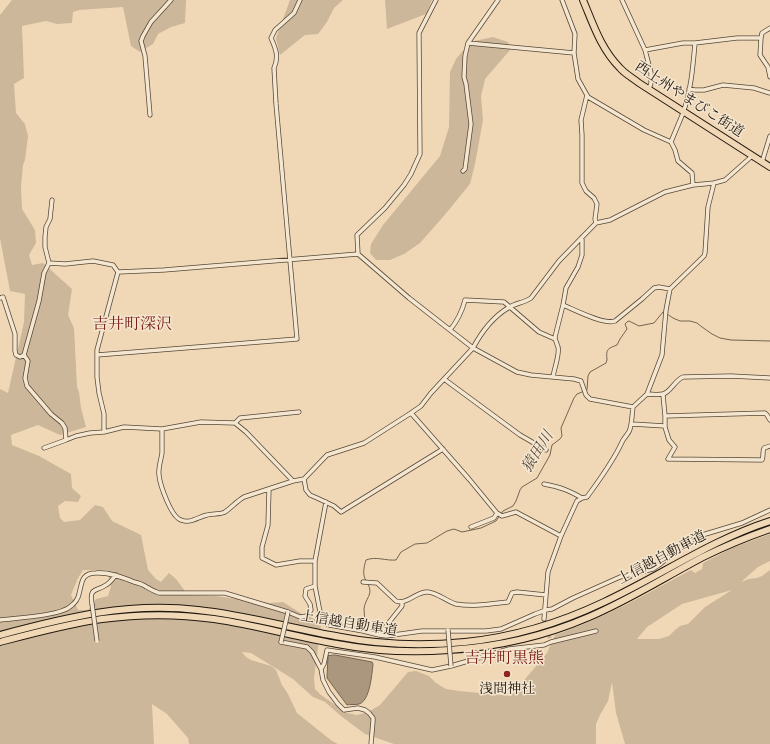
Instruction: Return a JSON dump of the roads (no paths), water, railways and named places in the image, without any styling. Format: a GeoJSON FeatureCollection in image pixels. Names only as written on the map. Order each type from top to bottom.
{"type":"FeatureCollection","features":[{"type":"Feature","properties":{"kind":"highway","name":"西上州やまびこ街道"},"geometry":{"type":"LineString","coordinates":[[583,0],[606,51],[620,68],[648,89],[770,167]]}},
{"type":"Feature","properties":{"kind":"highway","name":"上信越自動車道"},"geometry":{"type":"LineString","coordinates":[[0,635],[83,615],[119,610],[158,608],[197,610],[233,615],[334,636],[377,643],[429,644],[466,642],[539,628],[564,619],[622,594],[716,543],[770,521]]}},
{"type":"Feature","properties":{"kind":"highway","name":"上信越自動車道"},"geometry":{"type":"LineString","coordinates":[[0,642],[84,622],[120,617],[159,615],[213,619],[332,643],[375,650],[412,652],[487,646],[528,638],[578,622],[622,602],[720,549],[770,529]]}},
{"type":"Feature","properties":{"kind":"street"},"geometry":{"type":"LineString","coordinates":[[150,115],[145,56],[141,41],[142,36],[151,22],[171,0]]}},
{"type":"Feature","properties":{"kind":"street"},"geometry":{"type":"LineString","coordinates":[[97,356],[297,339],[276,104],[274,68],[276,64],[276,52],[271,38],[274,30],[294,13],[300,0]]}},
{"type":"Feature","properties":{"kind":"street"},"geometry":{"type":"LineString","coordinates":[[358,254],[357,235],[385,208],[404,185],[420,154],[420,33],[436,0]]}},
{"type":"Feature","properties":{"kind":"street"},"geometry":{"type":"LineString","coordinates":[[463,171],[465,169],[472,124],[464,77],[465,56],[468,43],[498,0]]}},
{"type":"Feature","properties":{"kind":"street"},"geometry":{"type":"LineString","coordinates":[[562,0],[575,34],[574,53],[578,79],[588,97],[644,130],[671,142],[676,150],[678,161],[692,173],[693,185]]}},
{"type":"Feature","properties":{"kind":"street"},"geometry":{"type":"LineString","coordinates":[[622,0],[645,50],[651,73],[651,83],[648,89]]}},
{"type":"Feature","properties":{"kind":"street"},"geometry":{"type":"LineString","coordinates":[[770,28],[762,33],[760,55],[768,67],[770,77]]}},
{"type":"Feature","properties":{"kind":"street"},"geometry":{"type":"LineString","coordinates":[[645,50],[683,43],[737,38],[761,38]]}},
{"type":"Feature","properties":{"kind":"street"},"geometry":{"type":"LineString","coordinates":[[468,43],[574,53]]}},
{"type":"Feature","properties":{"kind":"street"},"geometry":{"type":"LineString","coordinates":[[671,142],[683,112],[689,89],[695,43]]}},
{"type":"Feature","properties":{"kind":"street"},"geometry":{"type":"LineString","coordinates":[[689,89],[704,90],[723,86],[754,88],[770,93]]}},
{"type":"Feature","properties":{"kind":"street"},"geometry":{"type":"LineString","coordinates":[[587,95],[581,120],[582,183],[586,191],[594,198],[597,204],[594,219],[596,223]]}},
{"type":"Feature","properties":{"kind":"street"},"geometry":{"type":"LineString","coordinates":[[762,162],[770,136]]}},
{"type":"Feature","properties":{"kind":"street"},"geometry":{"type":"LineString","coordinates":[[162,429],[162,454],[158,474],[167,501],[174,516],[180,520],[187,521],[198,519],[207,515],[220,514],[225,512],[244,496],[304,478],[327,454],[364,443],[422,406],[431,393],[473,348],[496,317],[509,307],[531,298],[559,261],[596,223],[610,220],[665,192],[693,185],[714,183],[725,180],[752,156]]}},
{"type":"Feature","properties":{"kind":"street"},"geometry":{"type":"LineString","coordinates":[[544,619],[546,610],[548,572],[561,536],[577,501],[587,497],[609,468],[621,447],[622,441],[630,431],[633,407],[647,394],[662,355],[666,310],[670,288],[704,256],[708,207],[714,183]]}},
{"type":"Feature","properties":{"kind":"street"},"geometry":{"type":"LineString","coordinates":[[52,200],[50,219],[46,227],[45,237],[45,247],[49,263],[44,273],[39,301],[24,355],[28,361],[25,378],[27,386],[51,414],[62,422],[66,428],[66,440]]}},
{"type":"Feature","properties":{"kind":"street"},"geometry":{"type":"LineString","coordinates":[[553,377],[558,353],[558,347],[555,339],[564,305],[566,288],[578,267],[582,255],[582,237]]}},
{"type":"Feature","properties":{"kind":"street"},"geometry":{"type":"LineString","coordinates":[[118,272],[164,270],[358,254],[409,298],[473,348],[517,372],[581,381],[586,395],[590,399],[633,407]]}},
{"type":"Feature","properties":{"kind":"street"},"geometry":{"type":"LineString","coordinates":[[49,263],[65,264],[93,261],[113,265],[118,272]]}},
{"type":"Feature","properties":{"kind":"street"},"geometry":{"type":"LineString","coordinates":[[104,432],[104,414],[97,377],[97,356],[100,335],[118,272]]}},
{"type":"Feature","properties":{"kind":"street"},"geometry":{"type":"LineString","coordinates":[[564,305],[601,321],[611,323],[654,288],[670,288]]}},
{"type":"Feature","properties":{"kind":"street"},"geometry":{"type":"LineString","coordinates":[[0,298],[3,297],[15,334],[16,355],[24,355]]}},
{"type":"Feature","properties":{"kind":"street"},"geometry":{"type":"LineString","coordinates":[[450,330],[458,320],[466,300],[504,302],[539,332],[555,339]]}},
{"type":"Feature","properties":{"kind":"street"},"geometry":{"type":"LineString","coordinates":[[647,394],[663,395],[678,379],[682,377],[731,376],[770,378]]}},
{"type":"Feature","properties":{"kind":"street"},"geometry":{"type":"LineString","coordinates":[[444,379],[520,435],[546,450]]}},
{"type":"Feature","properties":{"kind":"street"},"geometry":{"type":"LineString","coordinates":[[663,395],[665,426],[668,440],[675,447],[668,459],[762,460],[764,448],[770,446]]}},
{"type":"Feature","properties":{"kind":"street"},"geometry":{"type":"LineString","coordinates":[[235,423],[240,418],[300,412]]}},
{"type":"Feature","properties":{"kind":"street"},"geometry":{"type":"LineString","coordinates":[[411,413],[470,479],[497,513],[502,516],[516,512],[561,536]]}},
{"type":"Feature","properties":{"kind":"street"},"geometry":{"type":"LineString","coordinates":[[665,416],[765,413],[770,420]]}},
{"type":"Feature","properties":{"kind":"street"},"geometry":{"type":"LineString","coordinates":[[44,448],[76,436],[104,432],[124,427],[162,429],[201,422],[235,423],[246,432],[293,481]]}},
{"type":"Feature","properties":{"kind":"street"},"geometry":{"type":"LineString","coordinates":[[632,424],[665,426]]}},
{"type":"Feature","properties":{"kind":"street"},"geometry":{"type":"LineString","coordinates":[[304,478],[306,490],[310,495],[334,506],[341,512],[443,449]]}},
{"type":"Feature","properties":{"kind":"street"},"geometry":{"type":"LineString","coordinates":[[544,484],[563,488],[582,498]]}},
{"type":"Feature","properties":{"kind":"street"},"geometry":{"type":"LineString","coordinates":[[269,489],[268,525],[262,547],[262,558],[276,565],[300,561],[315,561]]}},
{"type":"Feature","properties":{"kind":"street"},"geometry":{"type":"LineString","coordinates":[[326,502],[315,561],[315,586],[322,622],[329,625],[386,636],[422,631],[486,631],[501,629],[546,610],[552,609],[620,578],[660,565],[679,548],[699,536],[742,523],[770,510]]}},
{"type":"Feature","properties":{"kind":"street"},"geometry":{"type":"LineString","coordinates":[[471,527],[494,518],[497,513]]}},
{"type":"Feature","properties":{"kind":"street"},"geometry":{"type":"LineString","coordinates":[[0,620],[54,614],[70,608],[76,601],[79,594],[82,578],[95,572],[116,575],[159,593],[225,593],[300,617],[307,616],[312,610],[305,596],[306,589],[315,586]]}},
{"type":"Feature","properties":{"kind":"street"},"geometry":{"type":"LineString","coordinates":[[97,641],[91,597],[92,593],[96,589],[107,585],[116,575]]}},
{"type":"Feature","properties":{"kind":"street"},"geometry":{"type":"LineString","coordinates":[[363,582],[377,583],[396,601],[402,602],[422,593],[428,592],[456,604],[480,605],[508,602],[512,593],[516,592],[546,594]]}},
{"type":"Feature","properties":{"kind":"street"},"geometry":{"type":"LineString","coordinates":[[379,635],[402,606],[402,602]]}},
{"type":"Feature","properties":{"kind":"street"},"geometry":{"type":"LineString","coordinates":[[288,612],[281,642],[307,647],[312,652],[321,669],[323,680],[329,692],[344,710],[358,708],[369,713],[373,718],[371,744]]}},
{"type":"Feature","properties":{"kind":"street"},"geometry":{"type":"LineString","coordinates":[[448,630],[451,666]]}},
{"type":"Feature","properties":{"kind":"street"},"geometry":{"type":"LineString","coordinates":[[321,669],[324,664],[327,650],[375,657],[432,670],[509,649],[544,645],[596,631]]}},
{"type":"Feature","properties":{"kind":"waterway","name":"猿田川"},"geometry":{"type":"LineString","coordinates":[[366,581],[364,573],[366,560],[374,558],[396,560],[401,552],[415,544],[427,543],[447,531],[454,529],[462,532],[481,528],[496,521],[503,511],[513,506],[522,487],[537,478],[550,455],[552,445],[562,436],[561,428],[574,398],[577,394],[587,390],[588,376],[590,372],[606,363],[607,351],[617,345],[627,329],[625,324],[629,321],[639,326],[654,323],[664,312]]}},
{"type":"Feature","properties":{"kind":"waterway","name":"猿田川"},"geometry":{"type":"LineString","coordinates":[[667,314],[680,321],[697,323],[720,338],[731,340],[770,341]]}},
{"type":"Feature","properties":{"kind":"waterway"},"geometry":{"type":"LineString","coordinates":[[366,629],[364,609],[370,594],[368,584]]}},
{"type":"Feature","properties":{"kind":"tunnel"},"geometry":{"type":"LineString","coordinates":[[544,619],[551,642]]}},
{"type":"Feature","properties":{"kind":"place","name":"浅間神社"},"geometry":{"type":"Point","coordinates":[507,674]}},
{"type":"Feature","properties":{"kind":"district","name":"吉井町深沢"},"geometry":{"type":"Point","coordinates":[132,325]}},
{"type":"Feature","properties":{"kind":"district","name":"吉井町黒熊"},"geometry":{"type":"Point","coordinates":[504,659]}}]}
